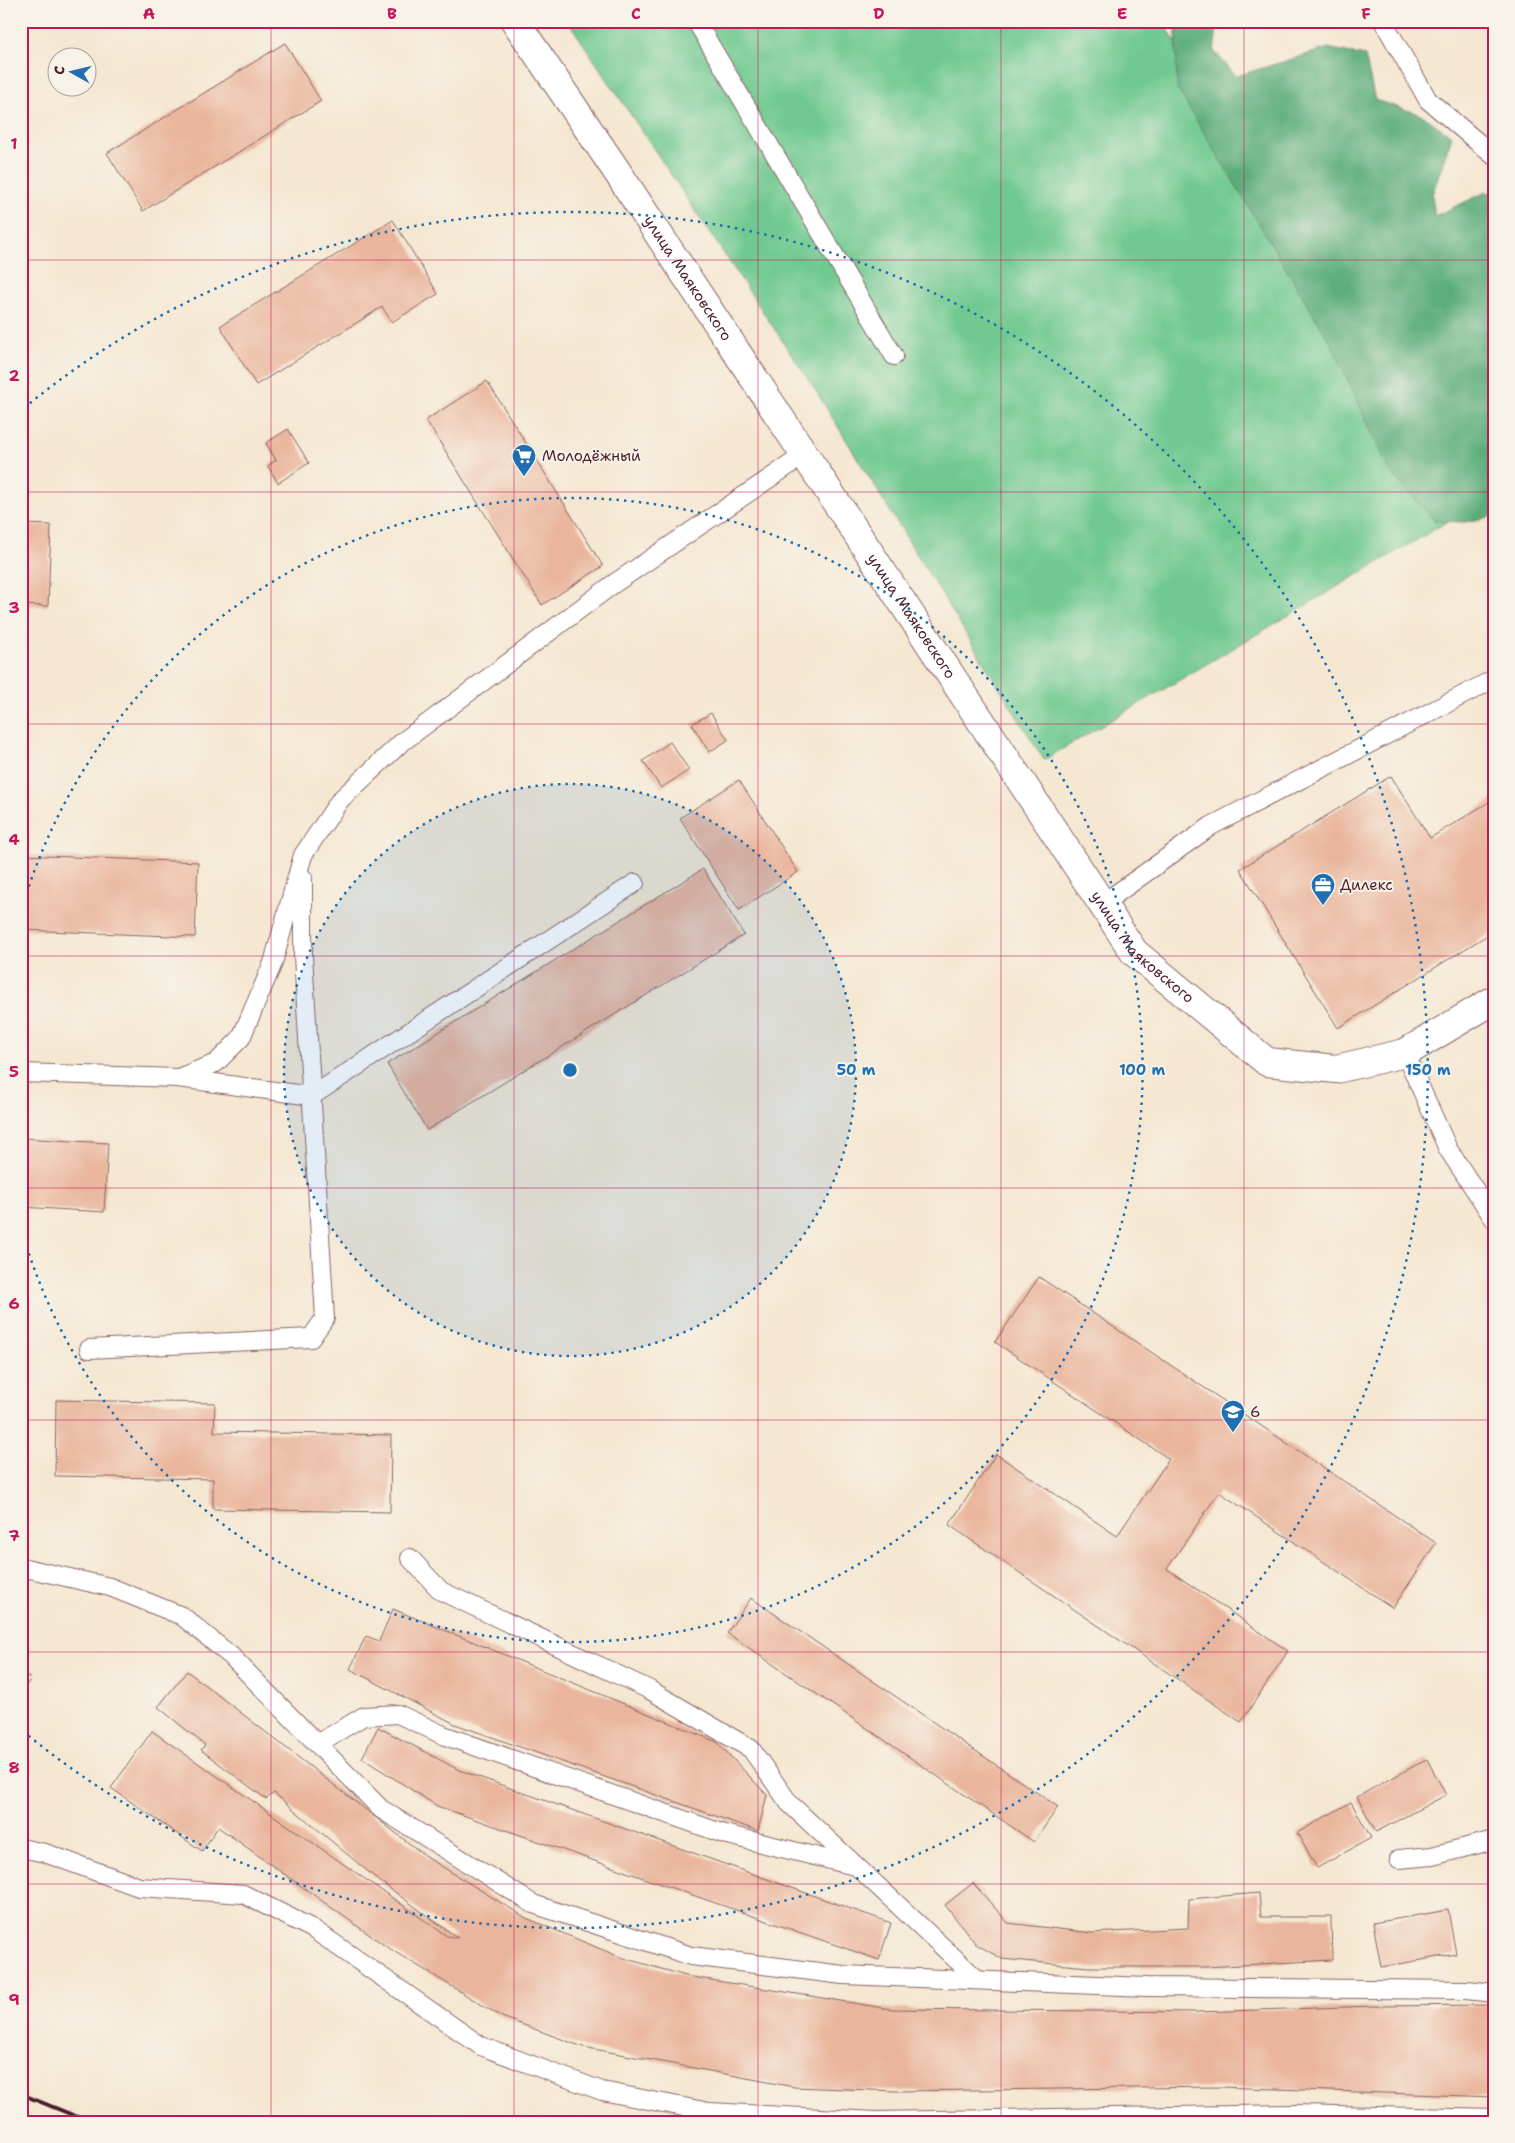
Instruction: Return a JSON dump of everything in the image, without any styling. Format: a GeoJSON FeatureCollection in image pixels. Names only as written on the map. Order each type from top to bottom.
{"type":"FeatureCollection","features":[{"type":"Feature","properties":{"kind":"street","name":"улица Маяковского"},"geometry":{"type":"LineString","coordinates":[[515,21],[616,170],[1134,952],[1268,1062],[1336,1069],[1405,1053],[1494,1000]]}},
{"type":"Feature","properties":{"kind":"lane"},"geometry":{"type":"LineString","coordinates":[[696,21],[894,356]]}},
{"type":"Feature","properties":{"kind":"lane"},"geometry":{"type":"LineString","coordinates":[[1383,21],[1428,100],[1494,156]]}},
{"type":"Feature","properties":{"kind":"lane"},"geometry":{"type":"LineString","coordinates":[[178,1078],[216,1062],[241,1038],[273,963],[303,855],[340,800],[401,743],[612,585],[804,455]]}},
{"type":"Feature","properties":{"kind":"lane"},"geometry":{"type":"LineString","coordinates":[[1102,904],[1211,826],[1494,679]]}},
{"type":"Feature","properties":{"kind":"lane"},"geometry":{"type":"LineString","coordinates":[[90,1349],[312,1338],[325,1318],[303,956],[303,855]]}},
{"type":"Feature","properties":{"kind":"lane"},"geometry":{"type":"LineString","coordinates":[[21,1073],[178,1078],[312,1096],[635,883]]}},
{"type":"Feature","properties":{"kind":"lane"},"geometry":{"type":"LineString","coordinates":[[1405,1053],[1448,1149],[1494,1218]]}},
{"type":"Feature","properties":{"kind":"lane"},"geometry":{"type":"LineString","coordinates":[[410,1558],[441,1591],[650,1690],[751,1749],[789,1803],[978,1980]]}},
{"type":"Feature","properties":{"kind":"lane"},"geometry":{"type":"LineString","coordinates":[[21,1567],[110,1587],[182,1616],[231,1656],[381,1808],[533,1904],[691,1956],[844,1975],[1147,1987],[1467,1990],[1494,1993]]}},
{"type":"Feature","properties":{"kind":"lane"},"geometry":{"type":"LineString","coordinates":[[318,1744],[364,1716],[398,1714],[443,1735],[724,1834],[857,1867]]}},
{"type":"Feature","properties":{"kind":"lane"},"geometry":{"type":"LineString","coordinates":[[1399,1859],[1432,1856],[1494,1840]]}},
{"type":"Feature","properties":{"kind":"lane"},"geometry":{"type":"LineString","coordinates":[[21,1848],[45,1853],[139,1887],[243,1894],[312,1930],[481,2046],[602,2091],[709,2112],[743,2118],[875,2121],[1296,2114],[1494,2118]]}},
{"type":"Feature","properties":{"kind":"green space"},"geometry":{"type":"Polygon","coordinates":[[[568,21],[1163,21],[1452,519],[1044,760],[814,388],[568,21]]]}},
{"type":"Feature","properties":{"kind":"green space"},"geometry":{"type":"Polygon","coordinates":[[[1180,21],[1218,21],[1214,51],[1236,76],[1328,48],[1365,56],[1375,100],[1422,115],[1452,136],[1432,195],[1435,216],[1486,192],[1494,193],[1494,516],[1466,522],[1435,521],[1389,470],[1331,343],[1177,88],[1176,32],[1180,21]]]}},
{"type":"Feature","properties":{"kind":"building"},"geometry":{"type":"Polygon","coordinates":[[[285,43],[321,101],[143,211],[107,153],[285,43]]]}},
{"type":"Feature","properties":{"kind":"building"},"geometry":{"type":"Polygon","coordinates":[[[393,220],[438,294],[392,322],[382,307],[256,385],[220,326],[393,220]]]}},
{"type":"Feature","properties":{"kind":"building"},"geometry":{"type":"Polygon","coordinates":[[[487,381],[603,566],[542,605],[426,420],[487,381]]]}},
{"type":"Feature","properties":{"kind":"building"},"geometry":{"type":"Polygon","coordinates":[[[288,429],[309,463],[278,483],[268,466],[276,460],[266,443],[288,429]]]}},
{"type":"Feature","properties":{"kind":"building"},"geometry":{"type":"Polygon","coordinates":[[[21,524],[51,525],[48,606],[21,605],[21,524]]]}},
{"type":"Feature","properties":{"kind":"building"},"geometry":{"type":"Polygon","coordinates":[[[711,713],[728,740],[709,752],[692,724],[711,713]]]}},
{"type":"Feature","properties":{"kind":"building"},"geometry":{"type":"Polygon","coordinates":[[[670,742],[689,770],[661,788],[643,761],[670,742]]]}},
{"type":"Feature","properties":{"kind":"building"},"geometry":{"type":"Polygon","coordinates":[[[1391,776],[1430,838],[1494,799],[1494,931],[1338,1028],[1240,869],[1391,776]]]}},
{"type":"Feature","properties":{"kind":"building"},"geometry":{"type":"Polygon","coordinates":[[[739,780],[798,872],[739,910],[680,818],[739,780]]]}},
{"type":"Feature","properties":{"kind":"building"},"geometry":{"type":"Polygon","coordinates":[[[21,855],[198,862],[195,937],[21,930],[21,855]]]}},
{"type":"Feature","properties":{"kind":"building"},"geometry":{"type":"Polygon","coordinates":[[[703,869],[744,935],[427,1130],[387,1064],[703,869]]]}},
{"type":"Feature","properties":{"kind":"building"},"geometry":{"type":"Polygon","coordinates":[[[21,1138],[108,1143],[104,1212],[21,1207],[21,1138]]]}},
{"type":"Feature","properties":{"kind":"building"},"geometry":{"type":"Polygon","coordinates":[[[1039,1277],[1436,1543],[1393,1608],[1219,1492],[1167,1569],[1288,1651],[1241,1722],[949,1525],[996,1454],[1117,1536],[1169,1459],[995,1342],[1039,1277]]]}},
{"type":"Feature","properties":{"kind":"building"},"geometry":{"type":"Polygon","coordinates":[[[56,1400],[215,1403],[214,1432],[391,1435],[390,1512],[213,1509],[213,1479],[55,1476],[56,1400]]]}},
{"type":"Feature","properties":{"kind":"building"},"geometry":{"type":"Polygon","coordinates":[[[751,1598],[1058,1807],[1034,1842],[727,1633],[751,1598]]]}},
{"type":"Feature","properties":{"kind":"building"},"geometry":{"type":"Polygon","coordinates":[[[393,1609],[717,1742],[767,1795],[758,1831],[455,1724],[350,1669],[366,1636],[379,1641],[393,1609]]]}},
{"type":"Feature","properties":{"kind":"building"},"geometry":{"type":"Polygon","coordinates":[[[187,1671],[428,1858],[526,1918],[620,1957],[686,1976],[890,2009],[1198,2012],[1375,2006],[1494,2005],[1494,2097],[1220,2087],[896,2091],[794,2087],[583,2047],[502,2017],[387,1947],[218,1827],[202,1851],[111,1788],[152,1731],[447,1936],[458,1938],[378,1880],[274,1793],[266,1799],[201,1750],[205,1745],[158,1707],[187,1671]]]}},
{"type":"Feature","properties":{"kind":"building"},"geometry":{"type":"Polygon","coordinates":[[[21,1672],[31,1679],[21,1692],[21,1672]]]}},
{"type":"Feature","properties":{"kind":"building"},"geometry":{"type":"Polygon","coordinates":[[[378,1727],[459,1770],[891,1923],[879,1960],[437,1806],[362,1758],[378,1727]]]}},
{"type":"Feature","properties":{"kind":"building"},"geometry":{"type":"Polygon","coordinates":[[[1427,1759],[1446,1795],[1376,1832],[1357,1797],[1427,1759]]]}},
{"type":"Feature","properties":{"kind":"building"},"geometry":{"type":"Polygon","coordinates":[[[1351,1802],[1371,1838],[1317,1868],[1297,1833],[1351,1802]]]}},
{"type":"Feature","properties":{"kind":"building"},"geometry":{"type":"Polygon","coordinates":[[[973,1883],[1008,1923],[1092,1933],[1188,1928],[1189,1899],[1259,1893],[1261,1917],[1331,1917],[1332,1960],[1205,1967],[1088,1967],[1002,1959],[976,1944],[945,1905],[973,1883]]]}},
{"type":"Feature","properties":{"kind":"building"},"geometry":{"type":"Polygon","coordinates":[[[1448,1910],[1456,1954],[1381,1967],[1373,1923],[1448,1910]]]}},
{"type":"Feature","properties":{"kind":"railway"},"geometry":{"type":"LineString","coordinates":[[21,2094],[90,2122]]}},
{"type":"Feature","properties":{"kind":"place","name":"Молодёжный"},"geometry":{"type":"Point","coordinates":[524,477]}},
{"type":"Feature","properties":{"kind":"place","name":"Дилекс"},"geometry":{"type":"Point","coordinates":[1323,906]}},
{"type":"Feature","properties":{"kind":"place","name":"6"},"geometry":{"type":"Point","coordinates":[1233,1433]}}]}
